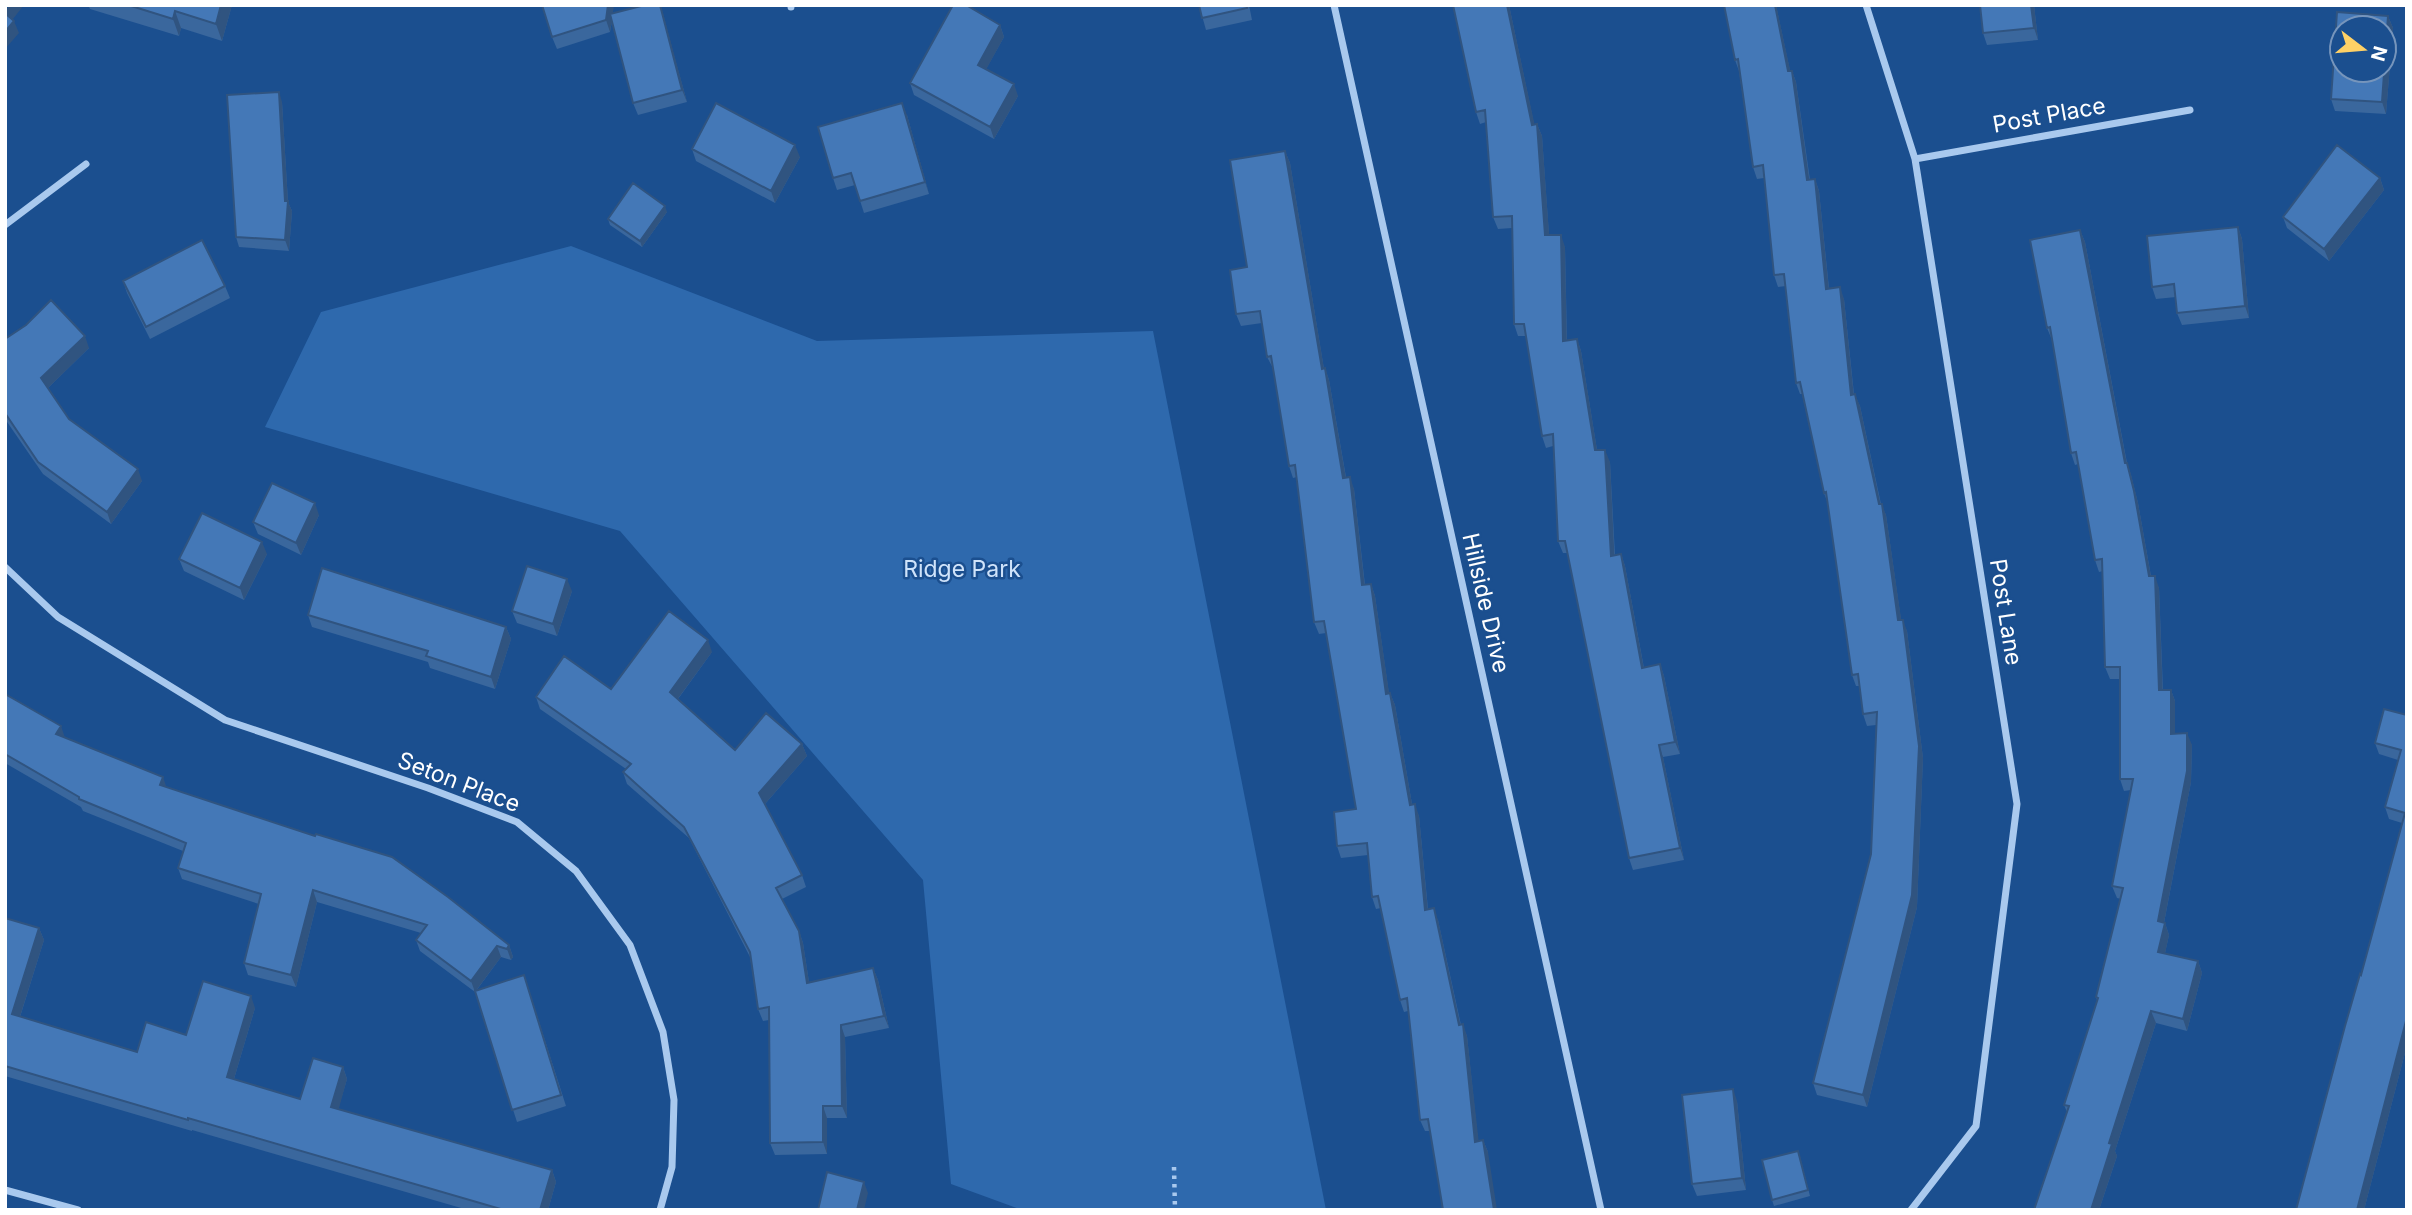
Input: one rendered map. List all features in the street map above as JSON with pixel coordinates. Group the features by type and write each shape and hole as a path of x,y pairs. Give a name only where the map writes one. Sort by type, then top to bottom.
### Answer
{"street":[{"name":"Hillside Drive","path":"1334,5 1601,1210"},
{"name":"Post Lane","path":"1866,5 1915,159 2017,804 1976,1126 1910,1210"},
{"name":"Post Place","path":"1915,159 2190,110"},
{"path":"5,225 86,164"},
{"name":"Seton Place","path":"5,567 58,617 225,720 428,788 517,822 576,871 630,945 663,1032 674,1100 672,1167 660,1210"},
{"path":"5,1190 78,1210"}],"path":[{"path":"1174,1167 1175,1210"}],"green space":[{"name":"Ridge Park","path":"571,246 817,341 1153,331 1326,1210 1022,1210 951,1184 923,880 620,531 265,427 321,312"}],"building":[{"path":"128,5 221,5 216,24 175,11 173,19"},
{"path":"542,5 608,5 606,20 552,37"},
{"path":"645,5 660,5 682,90 633,103 610,14"},
{"path":"953,5 966,5 1000,25 978,65 1014,84 990,127 910,83"},
{"path":"1199,5 1247,5 1247,8 1202,18"},
{"path":"1453,5 1507,5 1532,125 1537,124 1545,235 1561,235 1563,341 1577,339 1595,450 1605,450 1611,556 1621,554 1642,668 1660,664 1675,742 1659,745 1680,848 1629,858 1565,541 1558,541 1553,434 1542,436 1524,324 1514,324 1512,216 1493,217 1485,110 1476,112"},
{"path":"1724,5 1775,5 1788,71 1792,71 1807,180 1815,179 1826,289 1840,287 1851,395 1855,394 1879,504 1882,504 1898,620 1903,620 1919,746 1912,895 1863,1095 1813,1083 1871,854 1877,712 1863,714 1858,674 1852,675 1826,492 1824,493 1800,382 1796,383 1784,274 1774,275 1763,165 1753,167 1738,59 1735,60"},
{"path":"1980,5 2031,5 2034,28 1983,33"},
{"path":"5,13 14,21 5,32"},
{"path":"2332,84 2383,84 2382,102 2331,99"},
{"path":"279,92 285,201 288,201 285,240 236,237 227,95"},
{"path":"716,103 795,145 771,191 692,149"},
{"path":"902,103 925,182 860,201 851,173 833,178 818,127"},
{"path":"2337,145 2380,178 2324,249 2283,217"},
{"path":"1285,151 1343,478 1350,477 1362,585 1371,584 1386,694 1390,693 1410,805 1415,804 1425,910 1434,908 1459,1025 1463,1024 1475,1142 1483,1140 1494,1210 1443,1210 1428,1119 1420,1120 1407,998 1400,1000 1378,896 1372,897 1367,843 1337,846 1334,812 1356,809 1324,621 1314,622 1295,465 1289,466 1271,356 1267,357 1260,311 1236,314 1230,270 1247,267 1230,160"},
{"path":"633,183 665,206 640,241 608,219"},
{"path":"2238,227 2245,306 2177,313 2174,284 2152,287 2147,236"},
{"path":"2080,230 2149,576 2155,576 2159,690 2171,690 2171,734 2187,733 2187,771 2158,921 2165,923 2158,952 2198,961 2183,1019 2151,1011 2109,1143 2112,1144 2091,1210 2034,1210 2069,1106 2064,1105 2098,998 2096,997 2123,888 2112,886 2133,779 2120,779 2120,667 2105,667 2102,559 2095,560 2076,452 2071,453 2050,327 2047,328 2030,240"},
{"path":"202,240 225,286 146,327 123,281"},
{"path":"51,300 85,336 41,378 69,419 138,469 107,512 38,462 5,413 5,339 26,325"},
{"path":"272,483 315,503 296,543 253,522"},
{"path":"202,513 262,542 240,588 179,559"},
{"path":"527,566 567,579 553,624 512,611"},
{"path":"322,568 506,627 491,677 426,656 428,651 308,615"},
{"path":"669,611 708,640 670,692 735,750 766,713 802,744 759,793 802,875 776,888 799,931 807,983 873,968 884,1016 841,1025 842,1106 823,1106 823,1142 770,1143 769,1007 758,1009 750,952 684,827 623,772 631,764 536,697 564,656 611,689"},
{"path":"5,694 61,726 56,734 163,777 160,785 315,836 316,834 392,857 509,945 507,949 497,946 471,981 416,940 427,925 313,890 291,975 244,963 261,894 178,868 186,843 79,799 5,754"},
{"path":"2384,709 2407,715 2407,1017 2357,1210 2296,1210 2405,813 2385,807 2401,750 2375,743"},
{"path":"5,918 39,928 12,1014 137,1052 146,1022 186,1035 203,981 251,996 227,1077 300,1099 313,1058 343,1067 331,1107 552,1170 540,1210 504,1210 5,1066"},
{"path":"524,975 561,1095 512,1110 475,991"},
{"path":"1733,1089 1742,1178 1692,1184 1682,1095"},
{"path":"1798,1151 1808,1190 1772,1200 1762,1160"},
{"path":"827,1172 864,1182 857,1210 818,1210"}]}
